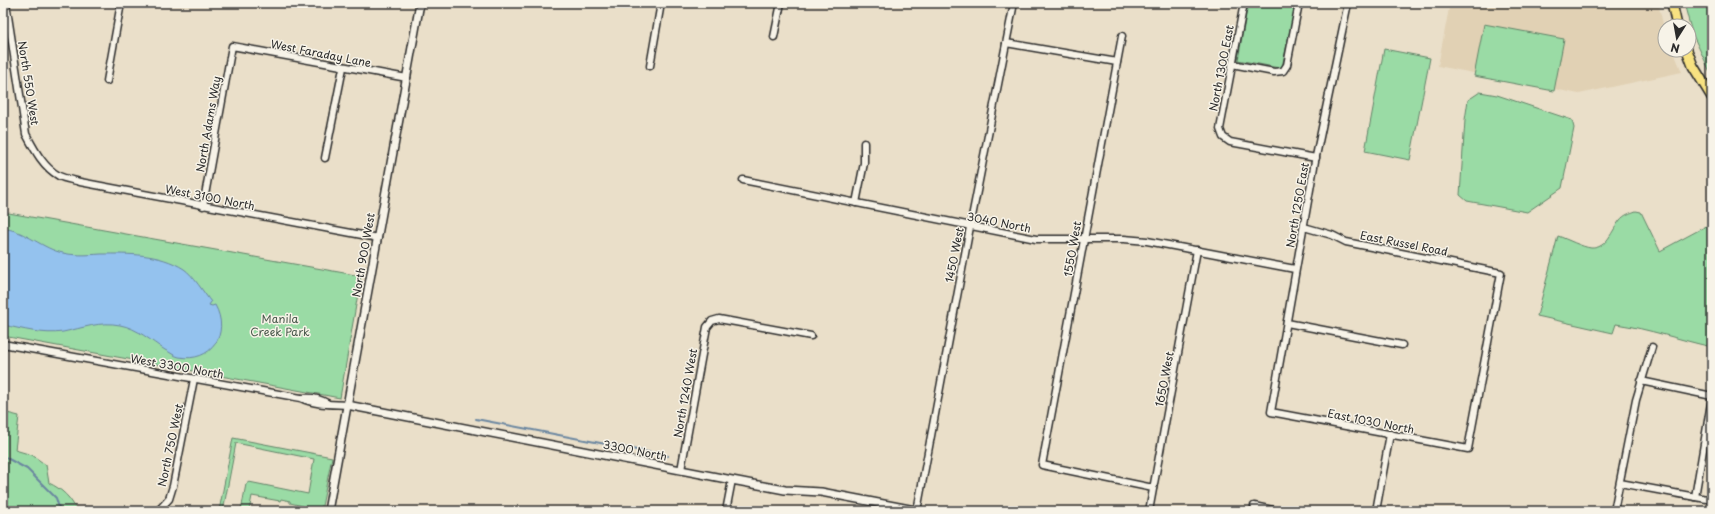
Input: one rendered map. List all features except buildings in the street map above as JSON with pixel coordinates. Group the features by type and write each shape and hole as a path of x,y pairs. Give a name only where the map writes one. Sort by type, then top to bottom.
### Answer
{"main road":[{"path":"1672,3 1675,18"},
{"path":"1690,58 1712,97"}],"street":[{"name":"North 550 West","path":"6,3 26,134 43,163"},
{"path":"107,81 121,3"},
{"name":"North 900 West","path":"328,511 420,3"},
{"path":"650,66 661,3"},
{"path":"774,37 781,3"},
{"name":"1450 West","path":"918,511 970,226 1014,3"},
{"name":"North 1300 East","path":"1244,3 1220,128 1223,137 1230,142 1316,158"},
{"path":"1232,64 1274,72 1283,71 1287,65 1299,3"},
{"name":"North 1250 East","path":"1271,412 1295,268 1348,3"},
{"name":"1550 West","path":"1122,36 1042,465 1153,488"},
{"path":"1006,43 1117,62"},
{"name":"West Faraday Lane","path":"232,46 343,68 407,78"},
{"name":"North Adams Way","path":"203,206 232,46"},
{"path":"325,158 343,68"},
{"path":"856,203 864,163 864,143"},
{"name":"West 3100 North","path":"43,163 59,176 80,182 378,238"},
{"name":"3040 North","path":"743,180 1036,239 1147,241 1295,268"},
{"name":"East Russel Road","path":"1304,226 1332,235 1346,242 1501,273 1468,449"},
{"name":"1650 West","path":"1149,511 1197,250"},
{"name":"North 1240 West","path":"681,470 708,327 712,321 719,319 812,336"},
{"path":"1287,323 1402,345"},
{"name":"West 3300 North","path":"3,344 301,398 319,404 327,403 347,406"},
{"path":"1614,511 1632,414 1652,347"},
{"name":"North 750 West","path":"158,511 168,499 173,486 194,378"},
{"path":"1641,382 1712,397 1695,497"},
{"name":"3300 North","path":"347,406 785,490 821,492 918,511"},
{"name":"East 1030 North","path":"1271,412 1468,449"},
{"path":"1376,511 1390,434"},
{"path":"726,511 732,480"},
{"path":"1620,483 1712,500"},
{"path":"1254,506 1278,511"}],"shaded area":[{"path":"1450,3 1658,3 1662,18 1657,18 1657,58 1676,58 1682,72 1579,94 1438,66"}],"green space":[{"path":"1248,3 1296,3 1282,67 1279,68 1238,60"},
{"path":"1684,3 1712,3 1712,76 1697,44 1697,18 1688,18"},
{"path":"1484,24 1564,39 1554,91 1474,76"},
{"path":"1384,49 1430,58 1410,160 1365,151"},
{"path":"1480,92 1497,95 1572,120 1574,128 1562,188 1527,212 1467,201 1460,195 1465,120 1468,100"},
{"path":"1636,211 1641,212 1660,251 1712,223 1712,347 1628,326 1616,324 1613,333 1537,316 1558,236 1583,246 1591,248 1597,247 1605,242 1622,218 1627,214"},
{"name":"Manila Creek Park","path":"3,212 361,276 340,398 3,336"},
{"path":"3,412 19,416 15,450 32,455 46,465 49,483 66,494 77,511 3,511"},
{"path":"233,438 332,457 321,511 302,511 303,506 290,503 290,501 281,499 280,501 252,496 249,511 241,511 246,484 249,482 308,494 314,459 236,443 223,511 219,511"}],"water":[{"path":"3,229 16,231 52,250 64,253 80,255 112,254 154,257 184,269 195,280 211,302 209,305 215,305 221,326 219,336 215,344 209,351 190,358 175,356 138,332 120,325 98,324 63,332 48,333 3,325"}],"waterway":[{"path":"476,419 668,456"},
{"path":"3,456 27,469 56,498 60,511"}]}
